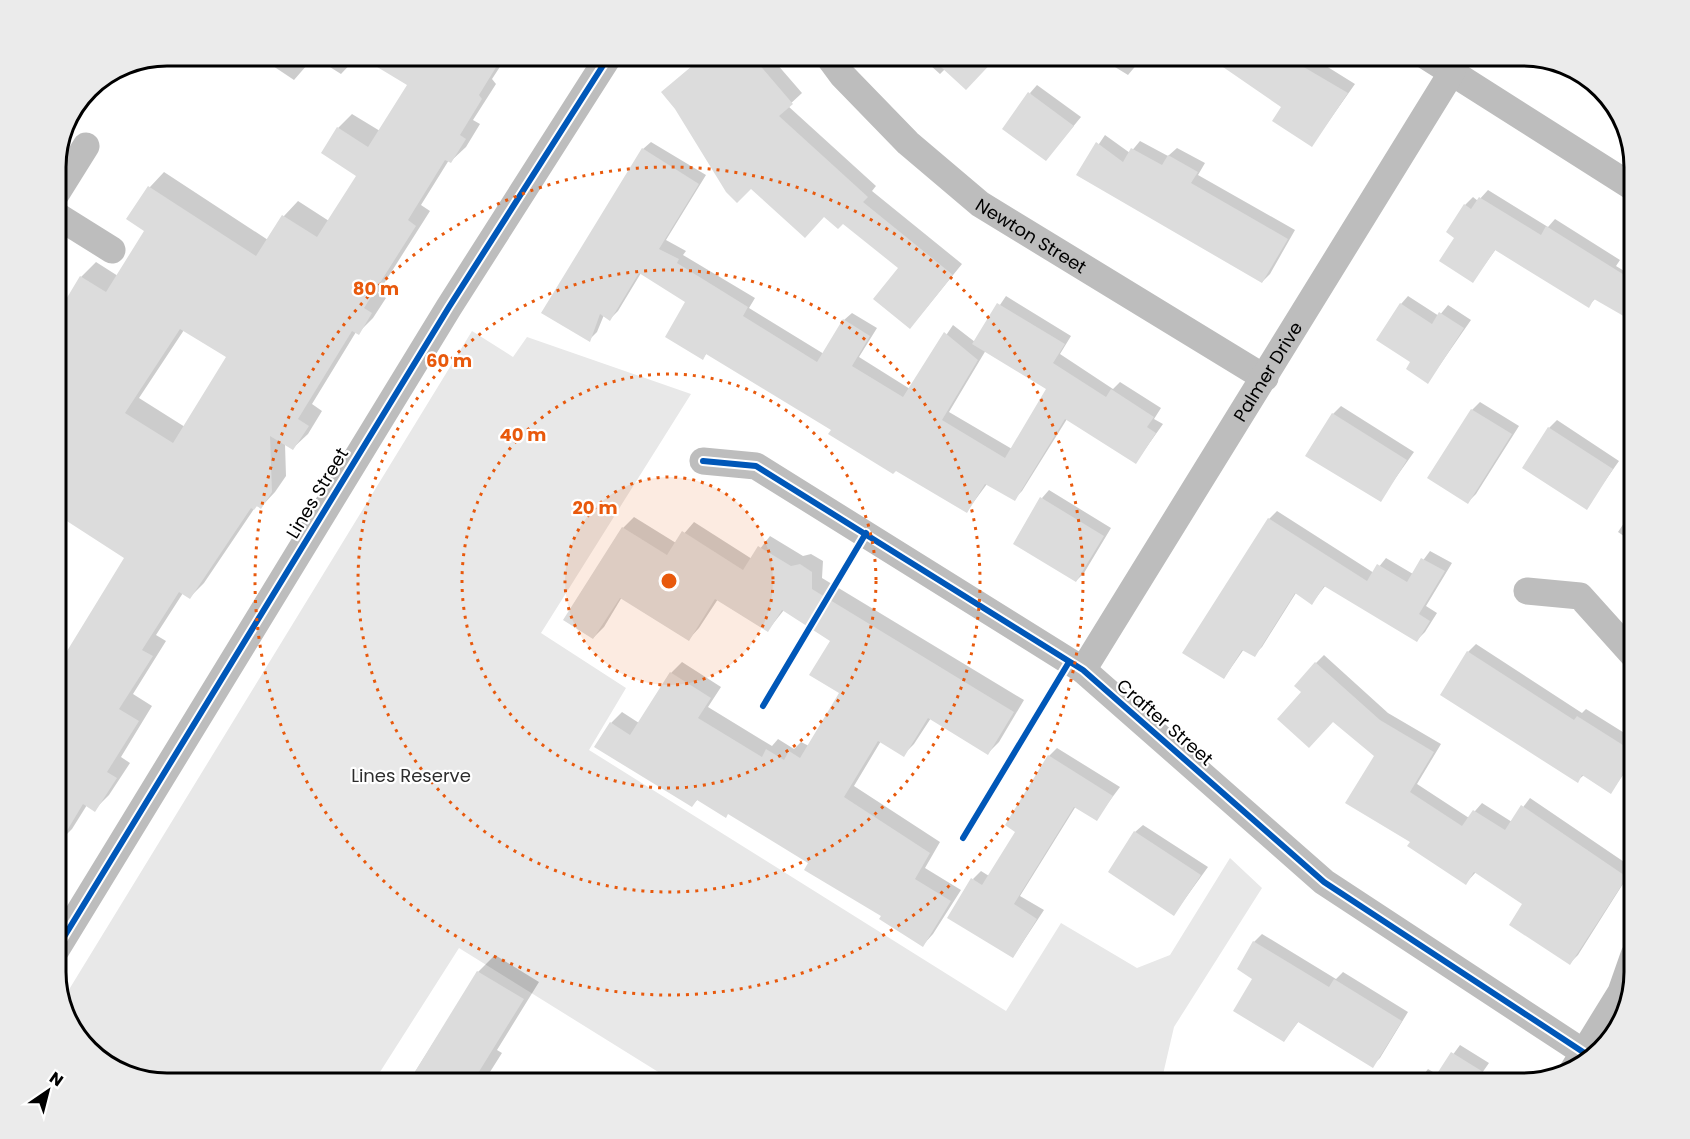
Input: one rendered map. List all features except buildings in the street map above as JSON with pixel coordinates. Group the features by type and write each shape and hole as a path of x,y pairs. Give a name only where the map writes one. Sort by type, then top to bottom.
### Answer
{"street":[{"name":"Lines Street","path":"66,934 449,307 603,66"},
{"name":"Newton Street","path":"835,66 908,144 980,204 1265,378"},
{"path":"1442,66 1624,181"},
{"name":"Palmer Drive","path":"1083,670 1452,72"},
{"path":"66,178 86,146"},
{"path":"66,221 112,250"},
{"name":"Crafter Street","path":"702,461 756,466 1083,670 1324,882 1575,1059"},
{"path":"1527,591 1580,596 1624,644"},
{"path":"1583,1054 1622,992"}],"green space":[{"name":"Lines Reserve","path":"472,331 513,357 527,337 691,394 541,633 626,688 589,750 1006,1011 1061,923 1137,968 1170,955 1230,858 1262,888 1174,1027 1163,1073 660,1073 459,948 379,1073 167,1073 141,1070 111,1056 100,1048 79,1023 68,991"}],"cycle path":[{"path":"66,934 449,307 603,66"},
{"path":"703,461 756,466 1083,670 1324,882 1583,1052"},
{"path":"763,706 866,533"},
{"path":"963,838 1069,662"}]}
